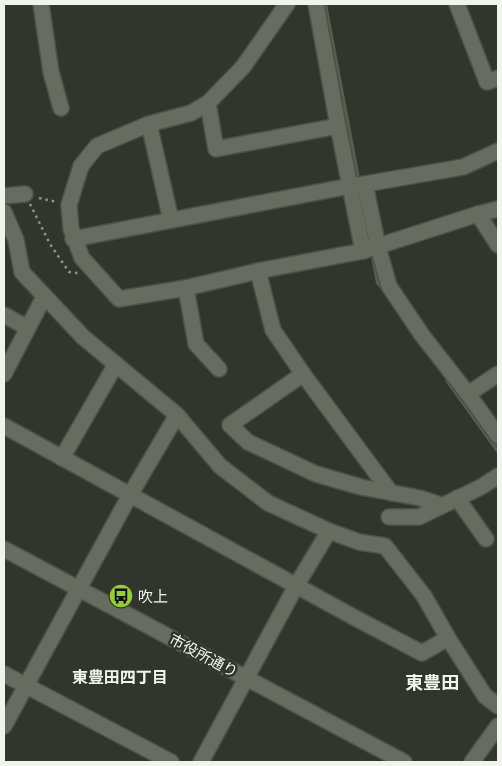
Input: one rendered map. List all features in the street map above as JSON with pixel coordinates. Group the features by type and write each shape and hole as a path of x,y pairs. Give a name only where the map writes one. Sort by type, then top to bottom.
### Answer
{"street":[{"path":"41,4 51,72 61,108"},
{"path":"287,4 243,67 208,103 191,113 149,124 96,146 81,166 69,205 70,229 82,258 119,298 186,288 258,271 363,251 478,214 498,210"},
{"path":"316,4 338,126 389,286 422,335 498,436"},
{"path":"457,4 487,82 498,78"},
{"path":"208,103 216,149 338,126"},
{"path":"149,124 171,220"},
{"path":"73,239 463,167 498,151"},
{"path":"358,185 363,251"},
{"path":"4,196 25,194"},
{"path":"4,212 16,240 22,272 83,337 177,415 220,466 268,503 329,531 359,542 385,546 424,596 485,696 498,706"},
{"path":"478,214 498,245"},
{"path":"258,271 273,330 303,374 391,493"},
{"path":"186,288 196,344 219,369"},
{"path":"4,374 44,297"},
{"path":"4,314 28,328"},
{"path":"62,458 116,364"},
{"path":"303,374 230,425 248,442 316,474 361,487 420,498 442,505"},
{"path":"468,394 498,374"},
{"path":"4,726 130,495 177,415"},
{"path":"4,426 422,653 448,638"},
{"path":"389,517 419,517 481,487 498,476"},
{"path":"458,498 486,539"},
{"path":"201,762 296,586 329,531"},
{"name":"市役所通り","path":"4,549 404,762"},
{"path":"4,674 170,762"},
{"path":"472,762 498,726"}],"path":[{"path":"25,194 69,205"},
{"path":"25,194 50,244 69,272 96,275"}],"waterway":[{"path":"325,4 358,178"},
{"path":"373,257 378,283 384,290"},
{"path":"447,380 498,451"}],"place":[{"name":"吹上","path":"121,596"}],"district":[{"name":"東豊田四丁目","path":"120,676"},
{"name":"東豊田","path":"432,682"}]}
